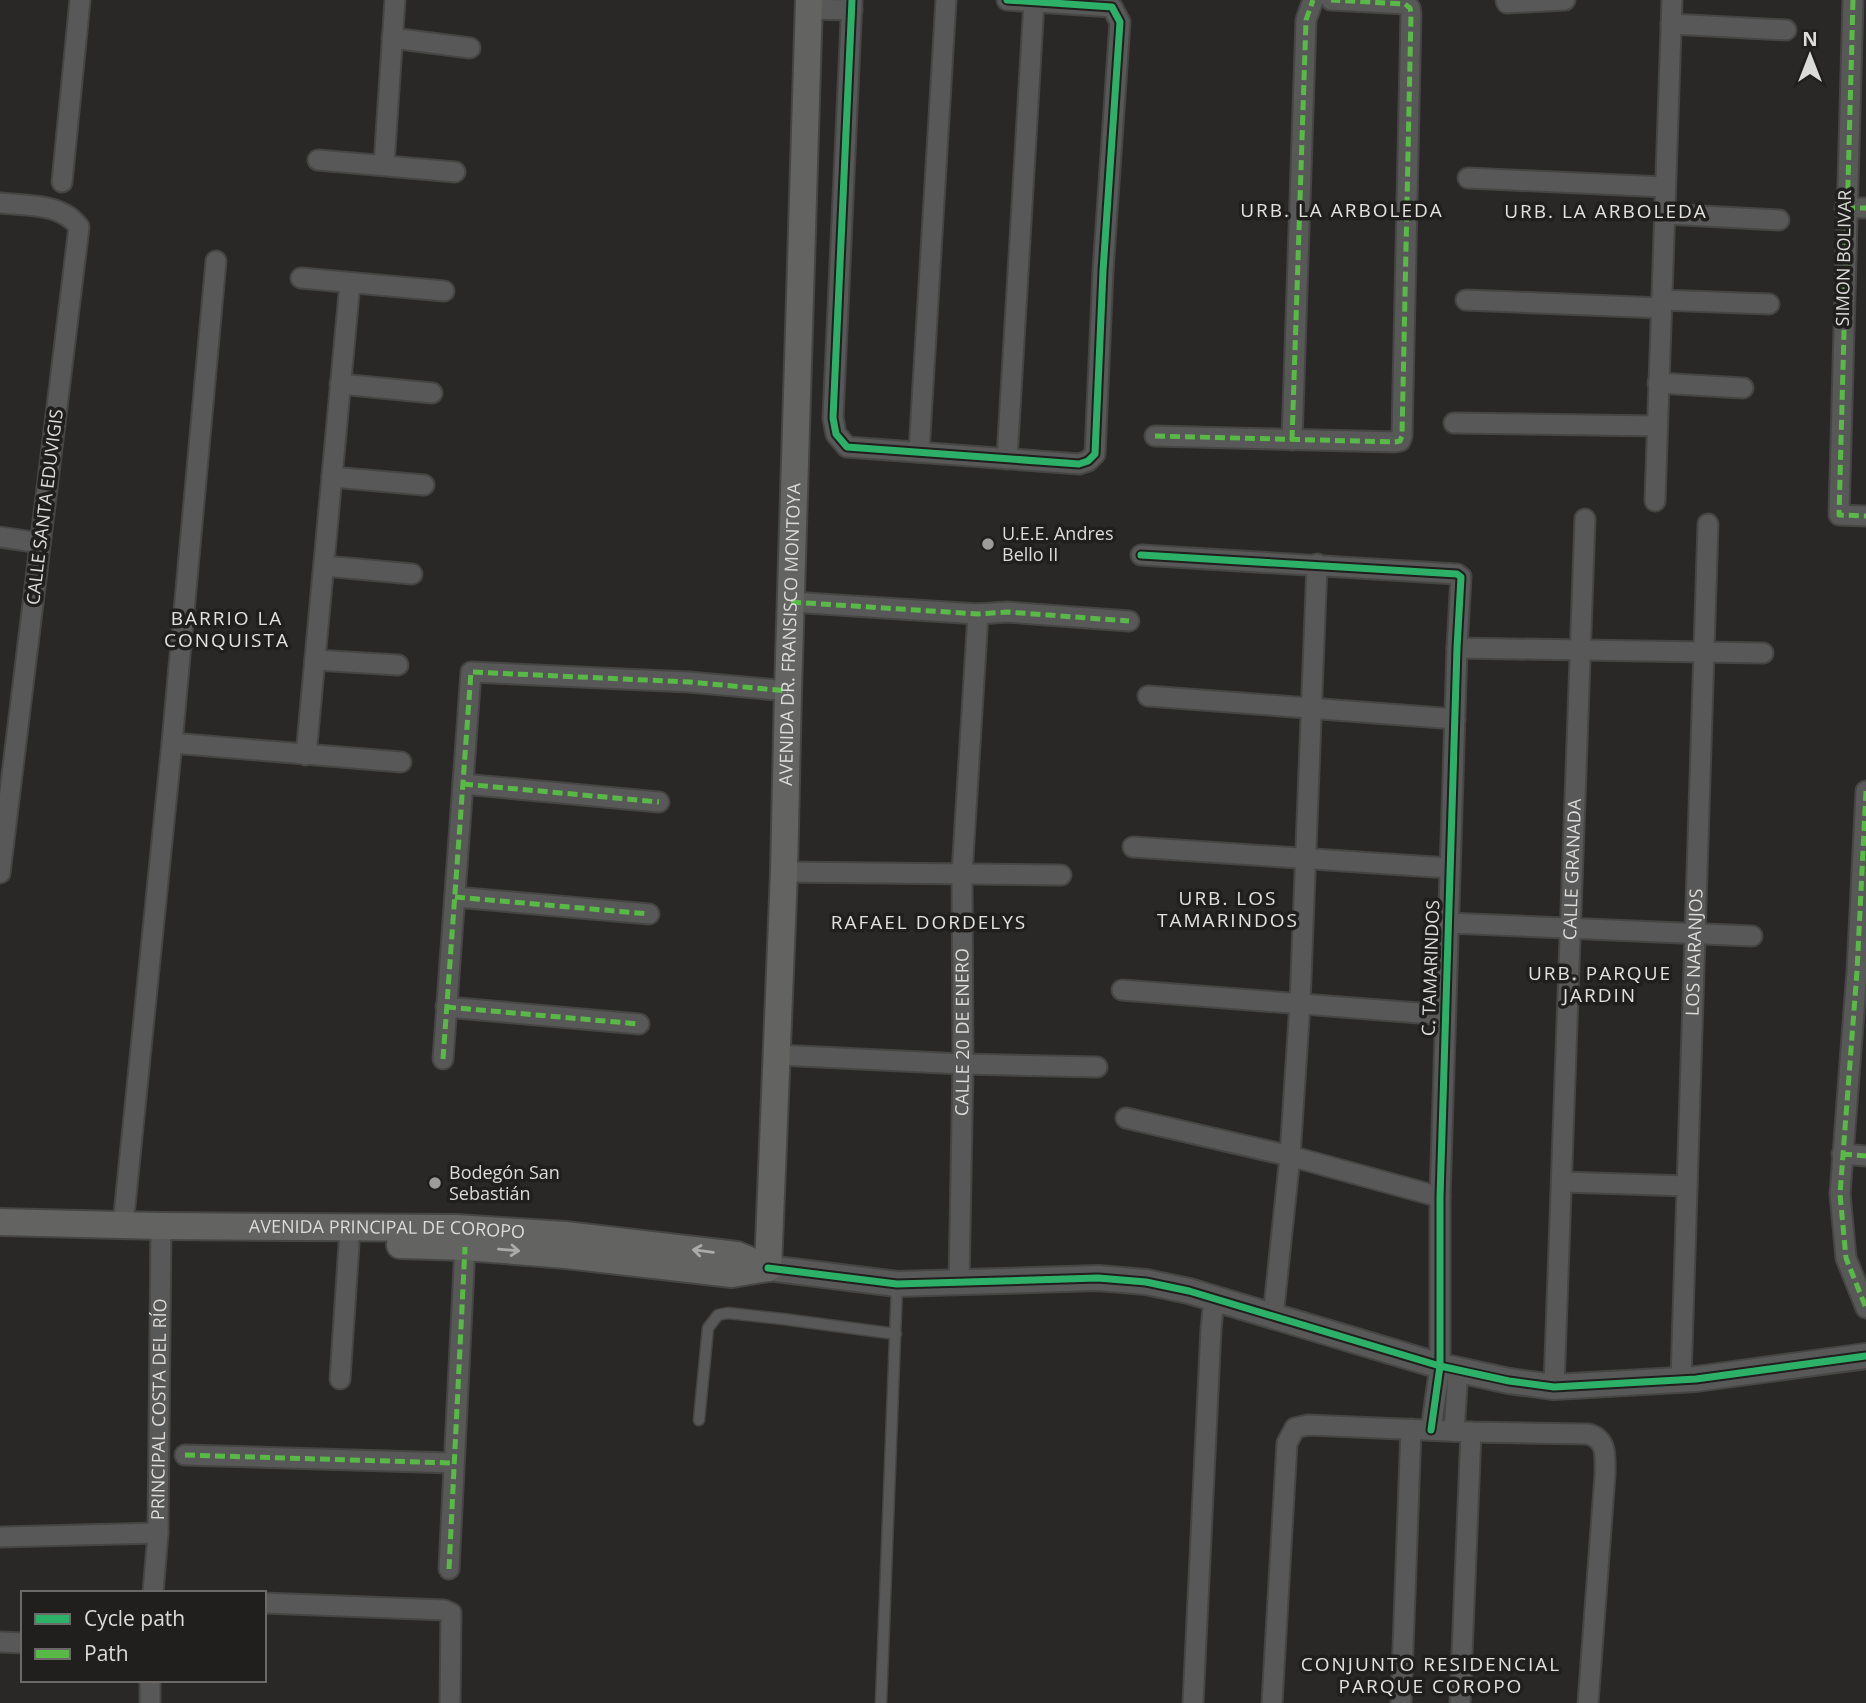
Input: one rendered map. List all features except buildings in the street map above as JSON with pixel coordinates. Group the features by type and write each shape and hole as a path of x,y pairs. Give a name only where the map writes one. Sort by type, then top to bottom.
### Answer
{"main road":[{"name":"AVENIDA DR. FRANSISCO MONTOYA","path":"768,1268 784,872 809,4"},
{"name":"AVENIDA PRINCIPAL DE COROPO","path":"0,1222 123,1225 161,1233 349,1244 465,1247 732,1274 768,1268"},
{"name":"AVENIDA PRINCIPAL DE COROPO","path":"0,1239 161,1233 456,1228 565,1235 737,1255 768,1268"}],"street":[{"path":"62,182 80,0"},
{"path":"384,165 395,0"},
{"path":"919,452 946,0"},
{"path":"809,4 852,5 834,428 839,439 847,447 1079,464 1092,458 1096,446 1103,271 1120,22 1112,7 1007,0"},
{"path":"1292,440 1306,20 1313,0"},
{"path":"1155,436 1400,441 1411,14 1410,8 1405,4 1331,0"},
{"path":"1506,0 1507,3 1565,0"},
{"path":"1655,500 1672,0"},
{"name":"SIMON BOLIVAR","path":"1853,0 1845,208 1839,515 1866,516"},
{"path":"1007,459 1034,2"},
{"path":"1671,24 1786,30"},
{"path":"392,38 470,48"},
{"path":"318,160 455,172"},
{"path":"1468,177 1665,187"},
{"name":"CALLE SANTA EDUVIGIS","path":"0,202 60,210 72,217 79,227 0,873"},
{"path":"1845,208 1866,208"},
{"path":"1664,214 1779,220"},
{"path":"123,1225 172,743 216,261"},
{"path":"301,278 444,291"},
{"path":"306,755 350,283"},
{"path":"1466,300 1769,304"},
{"path":"1658,383 1743,388"},
{"path":"340,384 432,393"},
{"path":"1454,423 1657,426"},
{"path":"332,477 424,485"},
{"name":"CALLE GRANADA","path":"1554,1387 1585,519"},
{"name":"LOS NARANJOS","path":"1681,1379 1708,524"},
{"path":"0,537 40,543"},
{"path":"1141,555 1317,564 1300,1003 1290,1156 1273,1318"},
{"name":"C. TAMARINDOS","path":"1317,564 1457,574 1461,577 1440,1197 1449,1368"},
{"path":"325,566 412,574"},
{"path":"791,602 978,614 1007,612 1129,621"},
{"name":"CALLE 20 DE ENERO","path":"958,1283 963,1064 962,874 978,614"},
{"path":"1457,648 1763,653"},
{"path":"315,660 398,665"},
{"path":"443,1059 471,672 690,682 788,691"},
{"path":"1147,696 1455,719"},
{"path":"172,743 401,762"},
{"path":"463,785 659,802"},
{"path":"1866,791 1861,971 1840,1194 1846,1258 1866,1308"},
{"path":"1133,847 1450,868"},
{"path":"784,872 1061,875"},
{"path":"455,897 649,914"},
{"path":"1448,923 1752,936"},
{"path":"1122,990 1445,1015"},
{"path":"446,1007 639,1024"},
{"path":"778,1055 1097,1067"},
{"path":"1126,1118 1290,1156 1440,1197"},
{"path":"1842,1154 1866,1156"},
{"path":"1563,1182 1687,1186"},
{"name":"PRINCIPAL COSTA DEL RÍO","path":"153,1591 158,1533 161,1233"},
{"path":"340,1380 349,1244"},
{"path":"449,1569 465,1247"},
{"name":"AVENIDA PRINCIPAL DE COROPO","path":"768,1268 897,1284 1098,1278 1146,1282 1214,1299 1449,1368 1509,1381 1554,1387 1681,1379 1866,1356"},
{"path":"1193,1703 1214,1299"},
{"path":"1401,1703 1421,1430 1449,1368"},
{"path":"1449,1368 1462,1432 1460,1703"},
{"path":"1272,1703 1287,1443 1295,1428 1308,1425 1596,1436 1606,1455 1588,1703"},
{"path":"185,1455 453,1463"},
{"path":"0,1537 158,1533"},
{"path":"266,1603 444,1610 451,1613 450,1703"},
{"path":"0,1642 21,1643"},
{"path":"150,1682 150,1703"}],"lane":[{"path":"881,1703 897,1284"},
{"path":"699,1420 708,1328 718,1315 728,1313 896,1334"}],"marked path":[{"path":"1292,440 1306,20 1313,0"},
{"path":"1155,436 1400,441 1411,14 1410,8 1405,4 1331,0"},
{"path":"1853,0 1839,515 1866,516"},
{"path":"1845,208 1866,208"},
{"path":"791,602 978,614 1007,612 1129,621"},
{"path":"443,1059 471,672 689,682 788,691"},
{"path":"463,784 659,802"},
{"path":"1866,791 1857,971 1840,1194 1846,1258 1866,1308"},
{"path":"455,897 649,914"},
{"path":"446,1007 639,1024"},
{"path":"1842,1154 1866,1156"},
{"path":"449,1569 465,1247"},
{"path":"185,1455 453,1463"}],"cycle path":[{"path":"852,0 833,418 836,434 847,447 1079,464 1088,461 1095,454 1103,271 1120,22 1112,7 1007,0"},
{"path":"1141,555 1457,574 1461,577 1440,1197 1440,1366 1431,1430"},
{"path":"768,1268 897,1284 1098,1278 1146,1282 1189,1291 1440,1366 1509,1381 1554,1387 1696,1379 1866,1356"}],"place":[{"name":"U.E.E. Andres Bello II","path":"988,544"},
{"name":"Bodegón San Sebastián","path":"435,1183"}],"district":[{"name":"URB. LA ARBOLEDA","path":"1342,210"},
{"name":"URB. LA ARBOLEDA","path":"1606,211"},
{"name":"BARRIO LA CONQUISTA","path":"227,629"},
{"name":"URB. LOS TAMARINDOS","path":"1228,909"},
{"name":"RAFAEL DORDELYS","path":"929,922"},
{"name":"URB. PARQUE JARDIN","path":"1600,984"},
{"name":"CONJUNTO RESIDENCIAL PARQUE COROPO","path":"1431,1675"}]}
